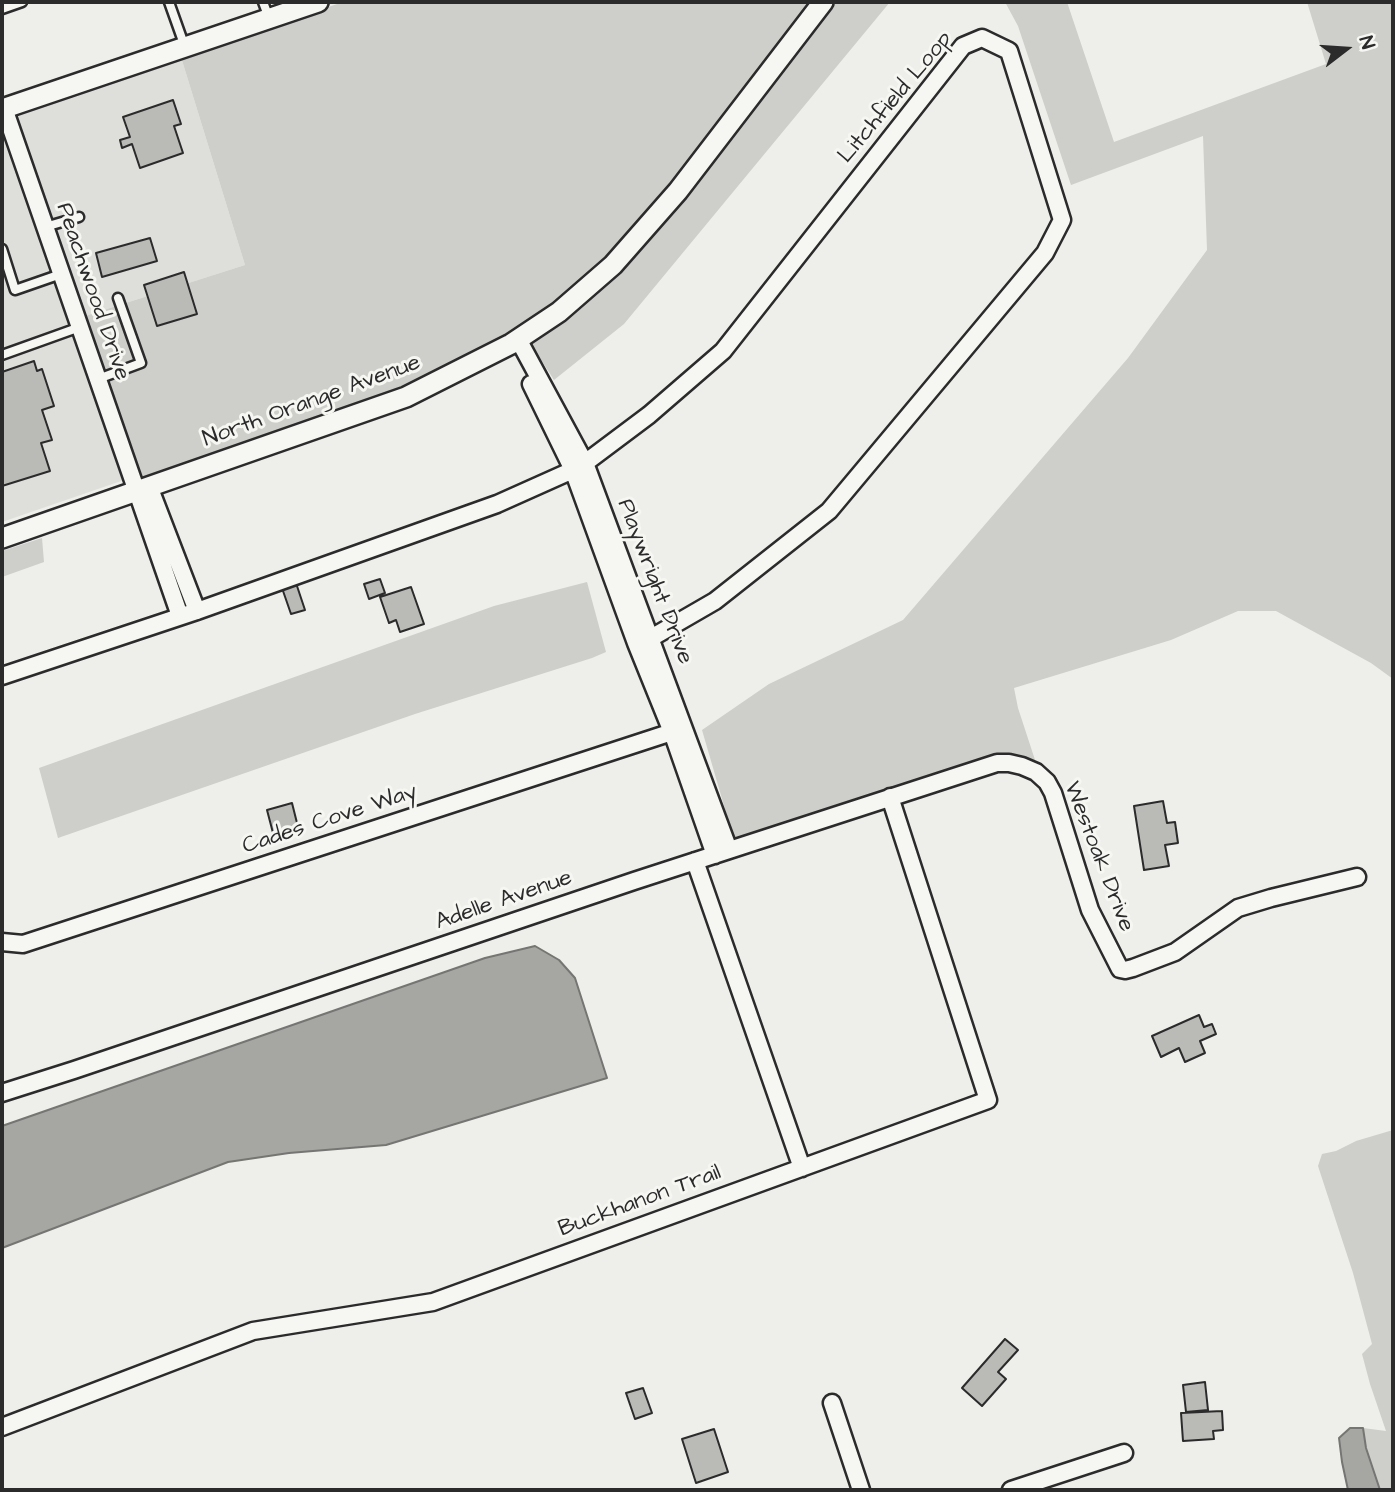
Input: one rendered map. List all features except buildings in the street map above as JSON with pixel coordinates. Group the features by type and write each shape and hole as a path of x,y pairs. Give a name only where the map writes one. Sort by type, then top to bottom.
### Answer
{"street":[{"path":"3,109 185,47 266,10 318,2"},
{"name":"North Orange Avenue","path":"2,538 406,397 515,342 559,312 613,264 678,191 823,2"},
{"name":"Litchfield Loop","path":"579,467 649,415 723,351 963,46 982,38 1009,51 1062,220 1045,253 830,512 715,601 644,641"},
{"name":"Peachwood Drive","path":"3,109 98,379 143,488"},
{"name":"Playwright Drive","path":"515,342 579,467 722,852"},
{"path":"2,676 197,611 497,504 579,467"},
{"path":"143,488 197,611"},
{"path":"143,488 180,616"},
{"name":"Playwright Drive","path":"644,641 672,732 722,852"},
{"name":"Cades Cove Way","path":"2,942 23,944 672,732"},
{"name":"Adelle Avenue","path":"2,1093 890,797 997,763 1022,766"},
{"name":"Westoak Drive","path":"1022,766 1036,772 1047,782 1053,793 1090,910 1120,969 1133,968 1175,952 1238,908 1356,877"},
{"name":"Buckhanon Trail","path":"2,1427 253,1331 433,1302 988,1100 890,797"},
{"path":"695,861 802,1168"},
{"path":"832,1404 861,1490"},
{"path":"1011,1490 1124,1453"}],"lane":[{"path":"2,9 22,2"},
{"path":"169,2 185,47"},
{"path":"45,227 79,217"},
{"path":"2,249 15,290 61,274"},
{"path":"98,379 141,363 118,298"},
{"path":"2,355 80,327"}],"shaded area":[{"path":"343,2 813,2 671,187 607,259 553,306 514,333 403,390 143,480 85,316 245,265 181,57"},
{"path":"834,2 890,2 624,324 554,380 529,341 684,196"},
{"path":"1005,2 1067,2 1114,142 1326,64 1307,2 1393,2 1393,679 1371,663 1276,611 1238,611 1171,640 1014,688 1036,763 1019,755 994,755 734,840 702,730 769,684 903,620 1128,358 1207,250 1203,136 1071,185 1018,26"},
{"path":"181,57 245,265 85,316 15,113"},
{"path":"2,130 124,480 2,522"},
{"path":"42,538 44,562 2,577 2,551"},
{"path":"587,582 606,652 415,714 58,838 39,768 494,606"},
{"path":"535,946 559,960 575,978 607,1078 386,1145 289,1153 228,1162 2,1248 2,1126 485,958"},
{"path":"1393,1130 1393,1490 1380,1490 1366,1448 1363,1428 1386,1431 1362,1354 1372,1344 1353,1273 1318,1166 1322,1154"},
{"path":"1350,1428 1363,1428 1366,1448 1380,1490 1348,1490 1339,1438"}]}
